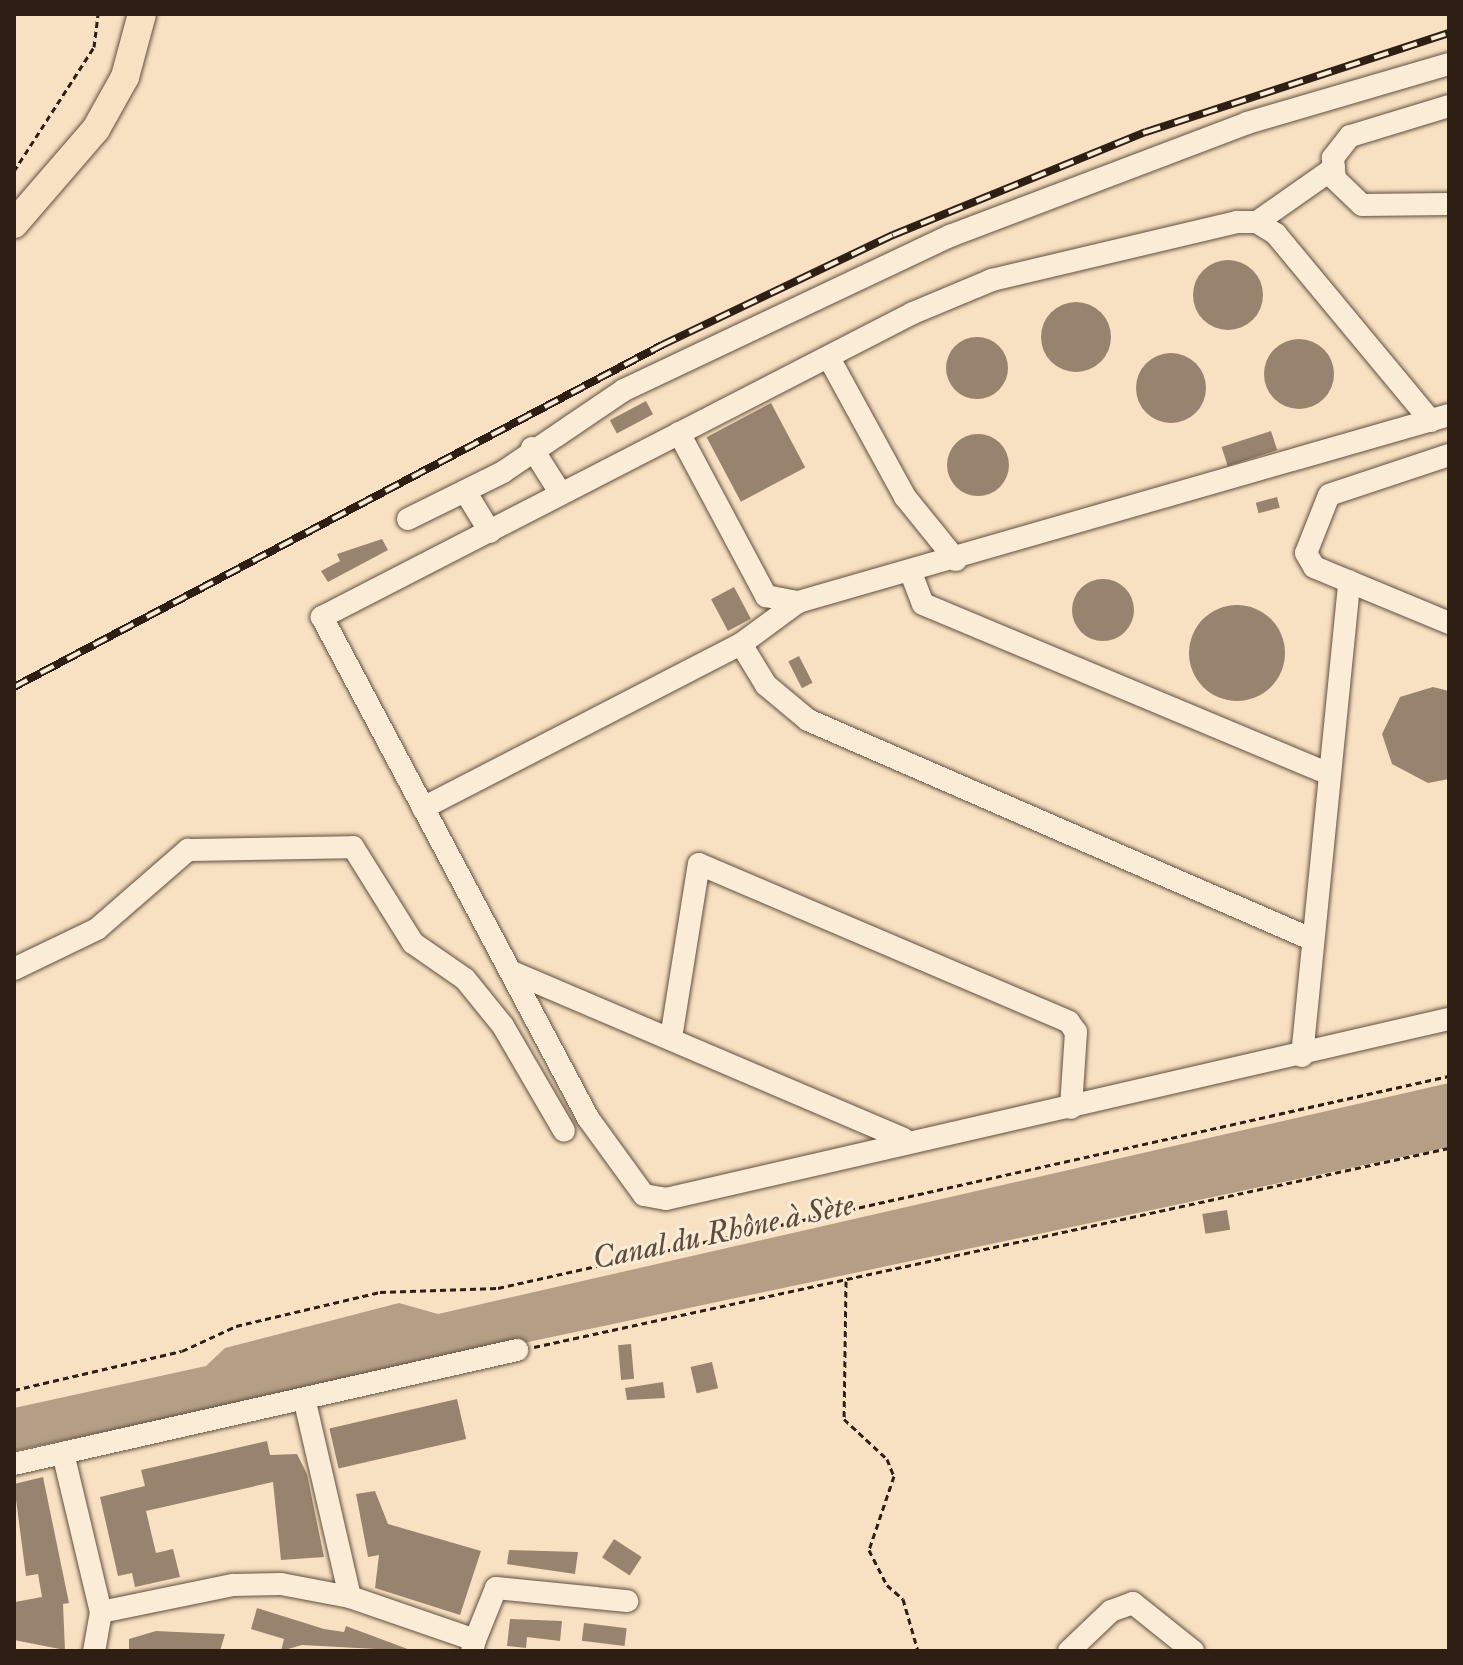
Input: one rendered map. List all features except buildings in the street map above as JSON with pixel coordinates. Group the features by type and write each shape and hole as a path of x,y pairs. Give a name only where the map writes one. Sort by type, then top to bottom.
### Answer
{"main road":[{"path":"14,207 87,116 118,55 120,14"},
{"path":"14,224 96,129 125,77 142,14"}],"street":[{"path":"408,519 465,491 624,390 950,236 1247,123 1449,64"},
{"path":"1449,106 1350,136 1334,168 1257,222 992,280 679,433 322,617 588,1118 644,1195 666,1199 909,1141 1302,1056 1449,1019"},
{"path":"1334,168 1348,199 1362,205 1449,204"},
{"path":"423,808 741,644 798,602 911,573 1440,418 1276,234 1257,222"},
{"path":"829,358 905,497 956,560"},
{"path":"679,433 766,596 798,602"},
{"path":"1347,446 1359,481"},
{"path":"532,448 561,494"},
{"path":"1449,455 1359,481 1329,495 1306,553 1314,567 1449,623"},
{"path":"465,491 490,532"},
{"path":"911,573 923,604 1329,774"},
{"path":"1302,1056 1311,939 1349,581"},
{"path":"741,644 766,685 837,736 1311,939"},
{"path":"14,969 97,929 188,850 353,847 413,943 465,979 503,1026 564,1131"},
{"path":"671,1038 699,864 1061,1017 1076,1032 1071,1108"},
{"path":"510,971 909,1141"},
{"path":"14,1464 64,1458 503,1366 509,1352"},
{"path":"307,1406 350,1597"},
{"path":"64,1458 101,1612 94,1651"},
{"path":"101,1612 233,1585 281,1584 350,1597 474,1646 496,1588 627,1601"},
{"path":"1069,1651 1111,1611 1133,1603 1193,1651"}],"path":[{"path":"14,171 94,47 98,14"},
{"path":"14,1390 182,1351 236,1326 338,1301 420,1286 498,1288 1449,1076"},
{"path":"509,1352 1449,1148"},
{"path":"846,1280 844,1419 887,1459 894,1476 869,1550 887,1585 903,1599 918,1651"},
{"path":"1449,1424 1449,1442"}],"shaded area":[{"path":"1449,1083 1449,1147 14,1451 14,1408 206,1366 225,1348 399,1303 438,1314"}],"railway":[{"path":"14,687 662,345 893,235 1146,132 1449,33"}],"water label":[{"name":"Canal du Rhône à Sète","path":"723,1232"}]}
